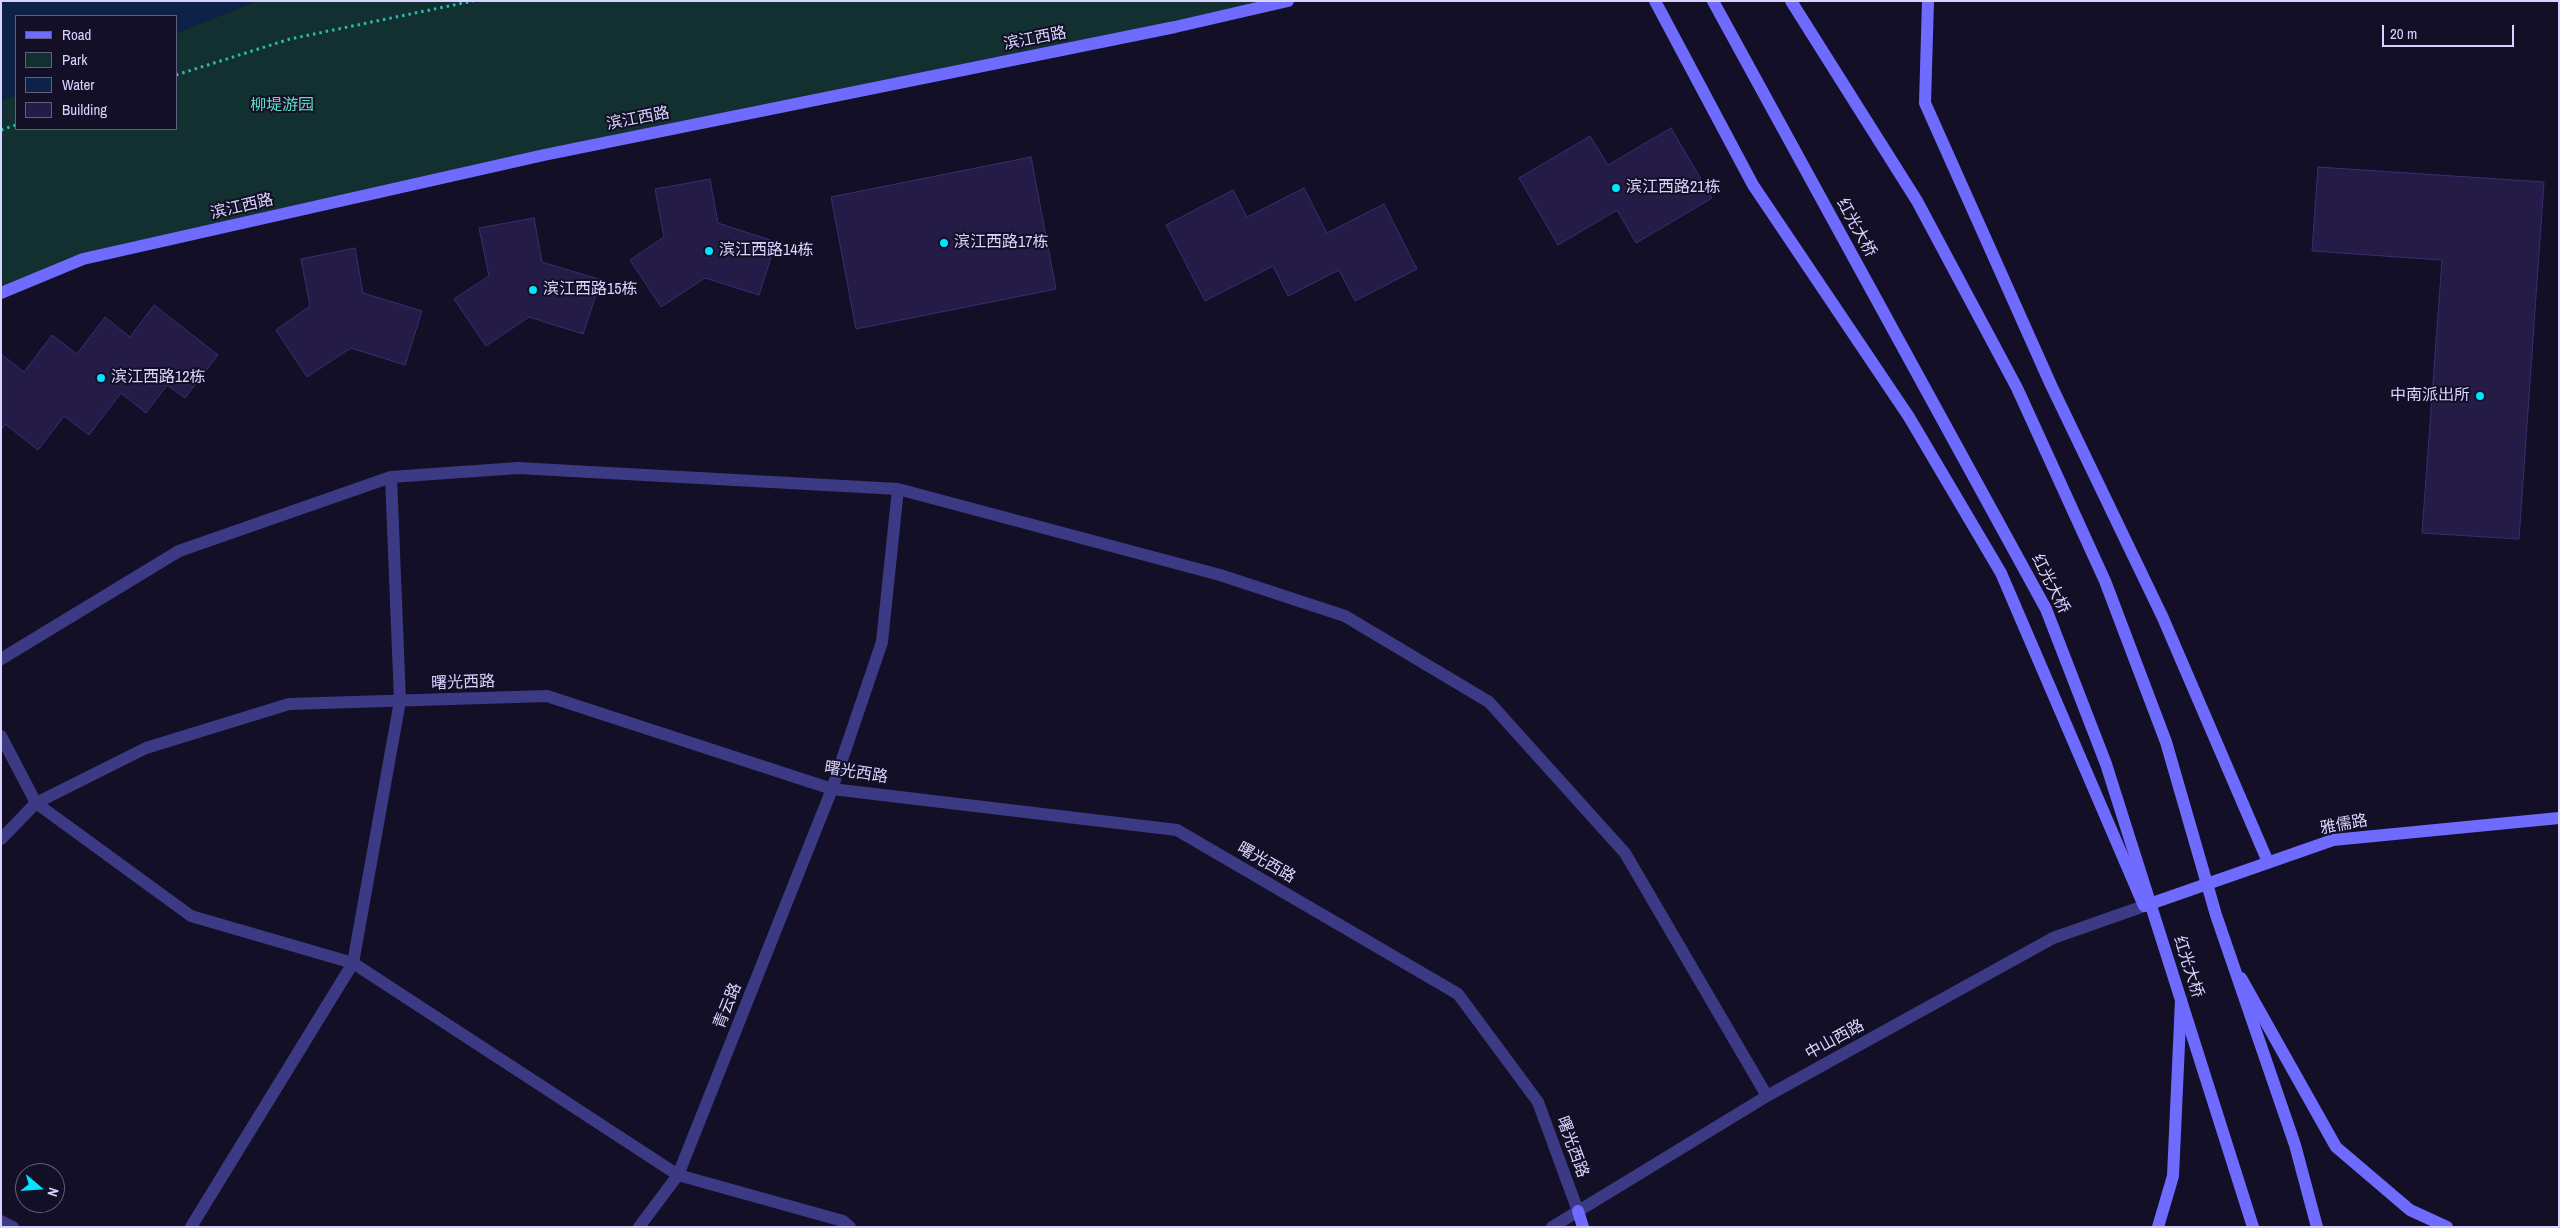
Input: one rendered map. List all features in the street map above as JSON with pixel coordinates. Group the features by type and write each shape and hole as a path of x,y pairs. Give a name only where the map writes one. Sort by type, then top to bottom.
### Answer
{"street":[{"name":"滨江西路","path":"1,293 83,260 525,159 1175,27 1288,1"},
{"path":"1656,1 1754,185 1909,417 2001,573 2144,906"},
{"name":"红光大桥","path":"1713,1 2046,609 2106,764 2253,1227"},
{"path":"1791,1 1916,201 2017,388 2105,581 2166,742 2231,960 2295,1145 2316,1227"},
{"path":"1928,1 1925,103 2050,385 2163,618 2268,862"},
{"path":"1,659 180,551 391,477 518,468 898,489 1220,575 1345,616 1489,702 1625,853 1767,1096"},
{"path":"191,1227 353,963 400,701 391,477"},
{"name":"青云路","path":"639,1227 678,1175 832,789 882,642 898,489"},
{"name":"曙光西路","path":"1,839 36,803 146,748 289,704 547,696 832,789 1177,830 1458,994 1538,1102 1578,1211"},
{"path":"1,736 36,803 192,916 353,963 678,1175 842,1221 850,1227"},
{"name":"雅儒路","path":"2144,906 2333,840 2559,818"},
{"name":"中山西路","path":"1552,1227 1767,1096 2053,938 2144,906"},
{"path":"2231,960 2336,1147 2410,1210 2447,1227"},
{"path":"2158,1227 2173,1176 2181,997"},
{"path":"1578,1211 1583,1227"},
{"path":"1,1221 13,1227"}],"path":[{"path":"178,74 290,39 473,1"},
{"path":"1,130 15,125"}],"green space":[{"name":"柳堤游园","path":"257,1 1288,1 544,155 83,259 1,293 1,100 15,95 15,130 178,130 178,32"}],"water":[{"path":"1,1 257,1 178,32 178,15 15,15 15,95 1,100"}],"building":[{"name":"滨江西路21栋","path":"1671,128 1712,198 1636,243 1617,210 1558,245 1519,178 1590,136 1608,165"},
{"name":"滨江西路17栋","path":"1031,157 1056,289 856,329 831,197"},
{"name":"中南派出所","path":"2318,167 2544,182 2519,539 2422,533 2442,260 2312,251"},
{"name":"滨江西路14栋","path":"710,179 718,223 776,242 759,295 705,278 661,307 630,260 664,237 655,189"},
{"path":"1304,188 1327,233 1384,204 1417,269 1355,301 1339,270 1288,296 1273,266 1205,301 1166,225 1233,190 1247,217"},
{"name":"滨江西路15栋","path":"534,218 542,262 601,280 583,334 529,317 486,346 454,299 489,276 479,228"},
{"path":"355,248 363,293 422,311 405,365 351,348 307,377 276,330 310,306 301,259"},
{"name":"滨江西路12栋","path":"154,305 218,355 185,398 167,385 146,413 121,393 89,435 64,416 38,450 5,424 1,430 1,354 24,372 52,335 77,354 105,317 130,337"}],"place":[{"name":"滨江西路21栋","path":"1616,188"},
{"name":"滨江西路17栋","path":"944,243"},
{"name":"滨江西路14栋","path":"709,251"},
{"name":"滨江西路15栋","path":"533,290"},
{"name":"滨江西路12栋","path":"101,378"},
{"name":"中南派出所","path":"2480,396"}]}
